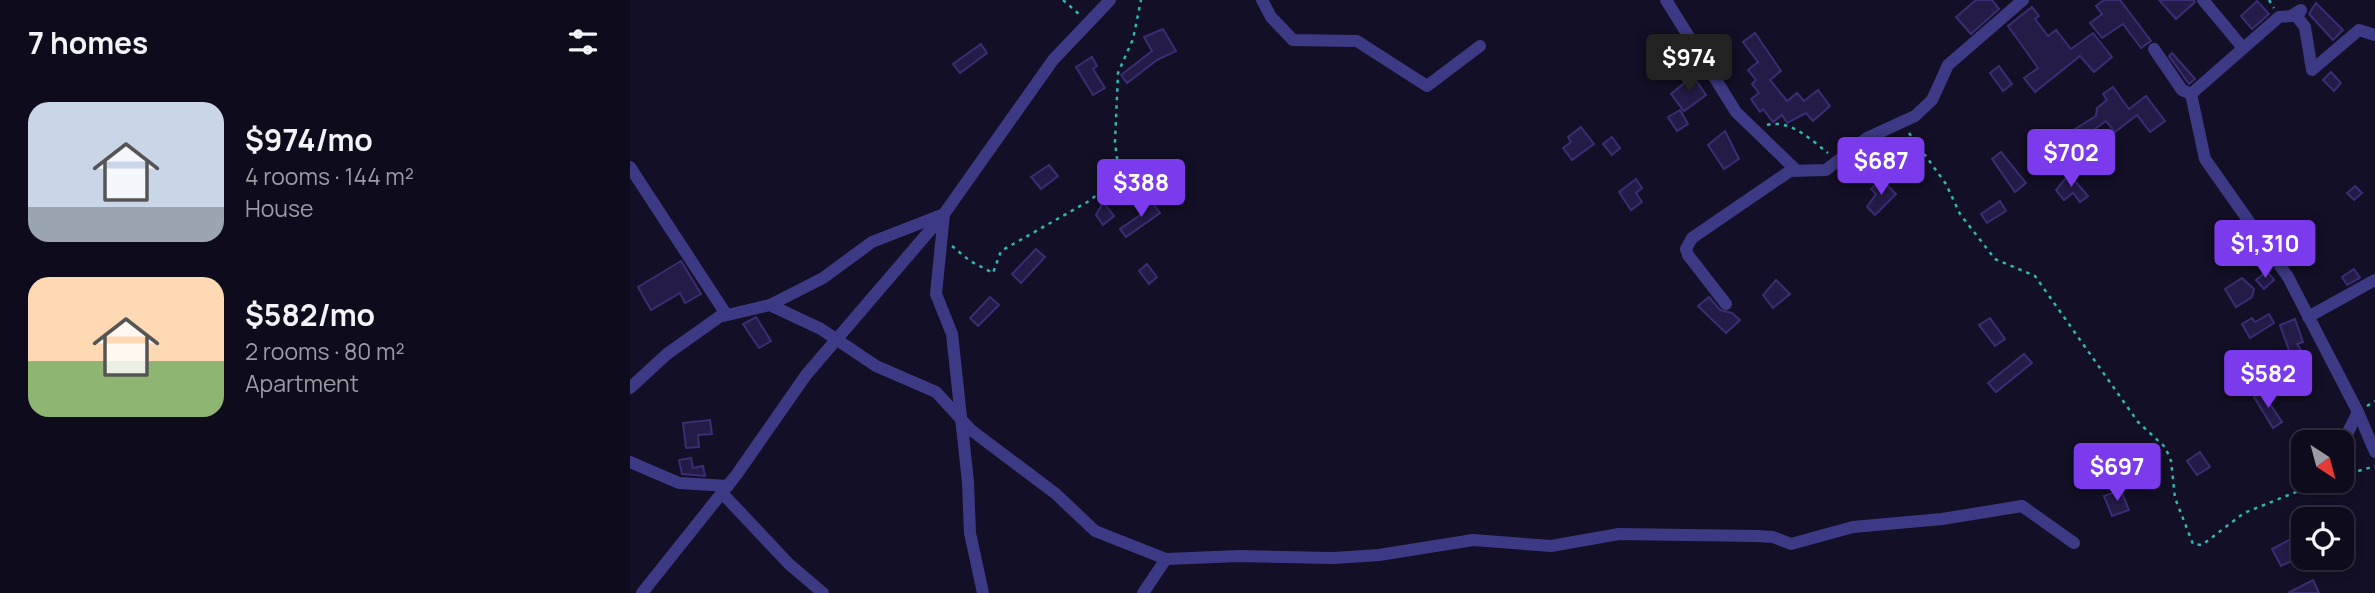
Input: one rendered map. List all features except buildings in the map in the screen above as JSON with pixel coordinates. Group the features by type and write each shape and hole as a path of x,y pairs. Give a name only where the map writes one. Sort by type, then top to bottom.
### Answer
{"street":[{"path":"642,593 725,490 789,397 944,214 1042,75 1086,23 1110,0"},
{"path":"1262,0 1270,17 1293,40 1357,41 1427,86 1480,46"},
{"path":"1667,0 1725,97 1754,131 1795,169 1821,172 1867,138 1901,123 1929,104 1948,65 2023,0"},
{"path":"2203,0 2244,48"},
{"path":"2192,94 2279,17 2291,16 2301,10 2297,17 2305,27 2312,70 2359,30 2375,35"},
{"path":"2154,49 2182,90 2192,94"},
{"path":"2192,94 2205,159 2277,259 2358,412 2375,452"},
{"path":"630,167 726,314"},
{"path":"1726,304 1688,255 1687,244 1715,220 1795,169"},
{"path":"944,214 936,294 952,334 970,533 983,593"},
{"path":"630,388 690,335 726,314 770,305 823,278 872,242 944,214"},
{"path":"2308,317 2375,280"},
{"path":"770,305 836,339 877,366 936,392 984,441 1056,494 1095,531 1166,559 1239,556 1334,558 1379,555 1453,541 1551,546 1619,534 1756,536 1773,537 1791,544 1853,527 1942,519 2022,506 2074,543"},
{"path":"2349,430 2358,412"},
{"path":"630,462 679,483 725,490 789,564 822,593"},
{"path":"1143,593 1166,559"}],"path":[{"path":"1063,0 1086,23"},
{"path":"942,234 954,249 990,274 995,271 1001,251 1089,201 1116,180 1119,174 1115,142 1118,73 1133,40 1140,0"},
{"path":"1901,123 1946,184 1960,214 1994,260 2035,276 2138,422 2165,447 2171,461 2175,498 2193,544 2202,545 2244,513 2291,494"},
{"path":"1754,131 1772,124 1785,125 1811,138 1840,160"},
{"path":"2354,472 2375,466"}]}
